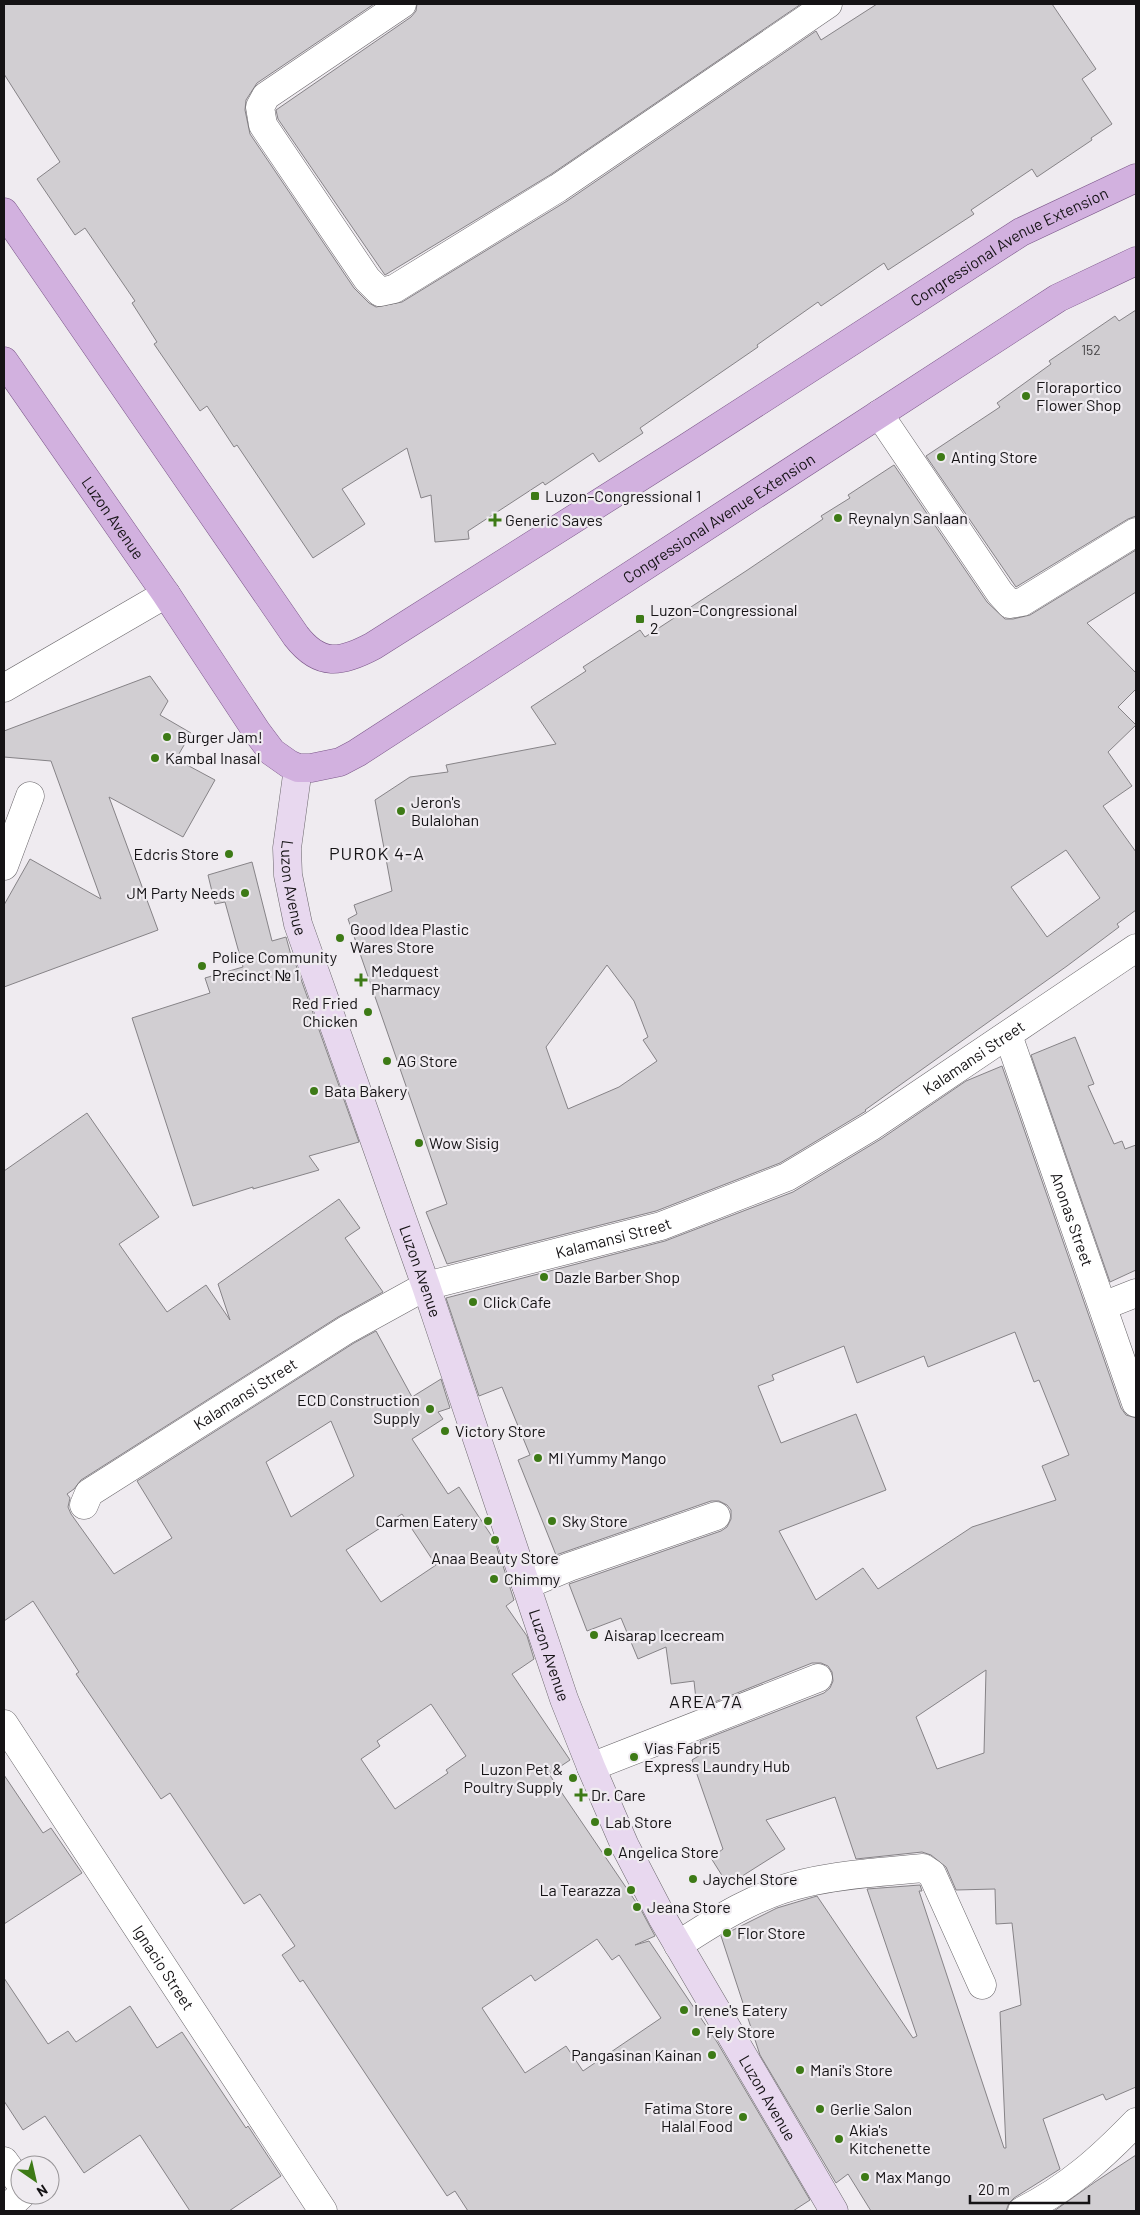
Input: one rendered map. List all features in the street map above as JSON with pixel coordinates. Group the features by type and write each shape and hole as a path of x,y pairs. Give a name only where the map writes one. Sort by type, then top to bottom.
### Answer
{"main road":[{"name":"Congressional Avenue Extension","path":"4,212 296,636 304,645 323,658 334,660 346,658 373,646 686,448 1021,232 1136,178"},
{"name":"Congressional Avenue Extension","path":"298,768 325,766 340,762 357,753 1058,298 1136,261"},
{"name":"Luzon Avenue","path":"4,361 166,594 257,732 279,758 298,768 288,848 288,875 298,924 426,1286 564,1699 625,1846 678,1945 834,2211"}],"street":[{"path":"402,4 266,96 260,107 263,125 367,279 380,292 394,289 558,188 828,4"},
{"path":"880,414 1000,593 1010,604 1022,602 1136,532"},
{"path":"4,688 166,594"},
{"path":"4,866 30,796"},
{"name":"Kalamansi Street","path":"84,1504 89,1493 346,1330 426,1286 661,1226 786,1177 872,1126 1136,948"},
{"name":"Anonas Street","path":"1008,1035 1136,1403"},
{"path":"1103,1306 1136,1293"},
{"path":"526,1585 569,1567 716,1516"},
{"path":"591,1767 818,1678"},
{"name":"Ignacio Street","path":"4,1724 324,2211"},
{"path":"678,1945 711,1923 775,1892 804,1883 833,1878 923,1868 932,1874 982,1985"},
{"path":"1022,2211 1049,2198 1097,2162 1136,2122"}],"building":[{"path":"4,4 374,4 257,83 246,100 245,110 250,134 354,288 369,303 376,307 402,302 567,201 816,31 821,40 877,4 1052,4 1096,69 1082,79 1112,124 1091,138 1092,140 1037,177 1032,169 971,210 974,214 888,270 884,263 821,306 818,302 757,345 758,347 640,428 643,433 599,462 593,453 545,485 543,482 468,531 469,539 435,542 431,495 421,498 407,448 342,489 365,524 313,558 237,445 234,447 207,406 200,411 154,344 157,342 132,303 135,301 85,228 75,235 37,179 60,162 4,74"},
{"path":"417,4 801,4 550,175 385,275 278,119 276,110 411,17 416,11"},
{"path":"1136,310 1136,516 1016,587 926,456 1000,407 997,403 1051,364 1049,361 1115,316 1119,321"},
{"path":"894,465 987,602 1005,619 1030,615 1136,550 1136,592 1087,623 1136,673 1136,689 1118,707 1136,725 1108,752 1132,786 1103,806 1136,852 1136,910 1117,924 1119,927 1067,966 866,1111 780,1163 656,1211 447,1264 426,1212 447,1204 348,919 357,914 354,905 392,891 375,800 410,777 448,772 446,765 556,744 531,707 586,671 583,667 640,630 645,637 746,571 823,519 821,516 850,498 848,495","holes":["1066,850 1100,898 1047,937 1011,887","607,965 634,1001 648,1037 643,1040 657,1061 619,1087 568,1109 546,1047"]},
{"path":"150,676 168,701 160,715 191,733 176,759 215,780 183,837 109,797 158,930 4,987 4,905 30,859 101,899 51,761 4,757 4,731"},
{"path":"252,862 272,941 286,937 359,1142 309,1156 319,1170 253,1189 253,1187 193,1206 132,1018 210,993 205,978 243,967 225,902 215,904 208,875"},
{"path":"1075,1037 1094,1084 1088,1086 1114,1144 1122,1141 1125,1149 1136,1145 1136,1270 1110,1282 1031,1055"},
{"path":"1002,1066 1121,1408 1126,1415 1136,1418 1136,2087 1106,2100 1103,2094 1043,2119 1060,2169 1014,2198 1009,2203 1006,2211 871,2211 848,2174 836,2183 760,2055 721,1936 777,1908 817,1896 913,2038 917,2036 867,1889 920,1885 922,1891 919,1891 1004,2148 1006,2148 1000,2012 1021,2005 1012,1923 996,1924 995,1889 956,1890 946,1867 931,1855 922,1852 856,1859 835,1797 766,1820 785,1849 728,1885 711,1858 723,1849 692,1760 702,1754 700,1741 824,1693 830,1688 833,1681 832,1672 828,1666 821,1663 812,1663 697,1709 694,1681 671,1684 666,1647 638,1659 621,1618 587,1631 569,1584 721,1531 727,1527 731,1519 731,1510 727,1505 719,1501 711,1501 556,1555 518,1460 530,1455 502,1387 479,1396 446,1298 665,1241 793,1192 881,1139 966,1081","holes":["1015,1332 1034,1382 1039,1380 1069,1455 1042,1466 1056,1500 972,1527 878,1589 863,1568 816,1600 779,1531 886,1490 856,1414 781,1443 758,1386 774,1380 772,1375 844,1346 857,1383 924,1356 928,1367","986,1670 984,1753 937,1769 916,1717"]},
{"path":"87,1113 159,1217 119,1244 167,1312 206,1285 230,1320 218,1284 339,1199 360,1228 345,1238 383,1292 338,1317 81,1480 67,1494 70,1498 68,1507 71,1514 114,1574 172,1538 137,1481 354,1343 376,1331 412,1397 441,1379 450,1408 438,1412 443,1419 412,1439 448,1494 459,1487 495,1541 514,1600 506,1606 527,1636 534,1659 512,1674 570,1760 549,1774 640,1908 655,1936 635,1945 649,1941 717,2042 810,2200 793,2211 468,2211 455,2191 447,2196 303,1980 300,1982 282,1955 295,1946 260,1894 244,1904 170,1793 161,1799 76,1674 79,1672 33,1601 4,1621 4,1171","holes":["331,1421 354,1476 291,1517 266,1462","402,1514 436,1565 381,1602 346,1550","431,1704 466,1756 446,1770 448,1773 395,1809 361,1759 380,1746 377,1741","597,1939 612,1960 619,1955 661,2018 583,2071 566,2046 525,2073 482,2008 531,1975 535,1981"]},
{"path":"4,1775 43,1833 51,1828 82,1873 4,1924"},
{"path":"4,1978 48,2044 68,2031 76,2042 130,2006 157,2048 182,2032 246,2128 248,2126 281,2176 229,2211 190,2211 140,2135 84,2173 45,2116 23,2130 4,2101"},
{"path":"1136,2155 1136,2211 1054,2211 1095,2182"}],"place":[{"name":"Floraportico Flower Shop","path":"1026,396"},
{"name":"Anting Store","path":"941,457"},
{"name":"Luzon–Congressional 1","path":"535,496"},
{"name":"Reynalyn Sanlaan","path":"838,518"},
{"name":"Generic Saves","path":"495,520"},
{"name":"Luzon–Congressional 2","path":"640,619"},
{"name":"Burger Jam!","path":"167,737"},
{"name":"Kambal Inasal","path":"155,758"},
{"name":"Jeron's Bulalohan","path":"401,811"},
{"name":"Edcris Store","path":"229,854"},
{"name":"JM Party Needs","path":"245,893"},
{"name":"Good Idea Plastic Wares Store","path":"340,938"},
{"name":"Police Community Precinct № 1","path":"202,966"},
{"name":"Medquest Pharmacy","path":"361,980"},
{"name":"Red Fried Chicken","path":"368,1012"},
{"name":"AG Store","path":"387,1061"},
{"name":"Bata Bakery","path":"314,1091"},
{"name":"Wow Sisig","path":"419,1143"},
{"name":"Dazle Barber Shop","path":"544,1277"},
{"name":"Click Cafe","path":"473,1302"},
{"name":"ECD Construction Supply","path":"430,1409"},
{"name":"Victory Store","path":"445,1431"},
{"name":"MI Yummy Mango","path":"538,1458"},
{"name":"Carmen Eatery","path":"488,1521"},
{"name":"Sky Store","path":"552,1521"},
{"name":"Anaa Beauty Store","path":"495,1540"},
{"name":"Chimmy","path":"494,1579"},
{"name":"Aisarap Icecream","path":"594,1635"},
{"name":"Vias Fabri5 Express Laundry Hub","path":"634,1757"},
{"name":"Luzon Pet & Poultry Supply","path":"573,1778"},
{"name":"Dr. Care","path":"581,1795"},
{"name":"Lab Store","path":"595,1822"},
{"name":"Angelica Store","path":"608,1852"},
{"name":"Jaychel Store","path":"693,1879"},
{"name":"La Tearazza","path":"631,1890"},
{"name":"Jeana Store","path":"637,1907"},
{"name":"Flor Store","path":"727,1933"},
{"name":"Irene's Eatery","path":"684,2010"},
{"name":"Fely Store","path":"696,2032"},
{"name":"Pangasinan Kainan","path":"712,2055"},
{"name":"Mani's Store","path":"800,2070"},
{"name":"Gerlie Salon","path":"820,2109"},
{"name":"Fatima Store Halal Food","path":"743,2117"},
{"name":"Akia's Kitchenette","path":"839,2139"},
{"name":"Max Mango","path":"865,2177"}],"district":[{"name":"PUROK 4-A","path":"377,854"},
{"name":"AREA 7A","path":"706,1702"}]}
